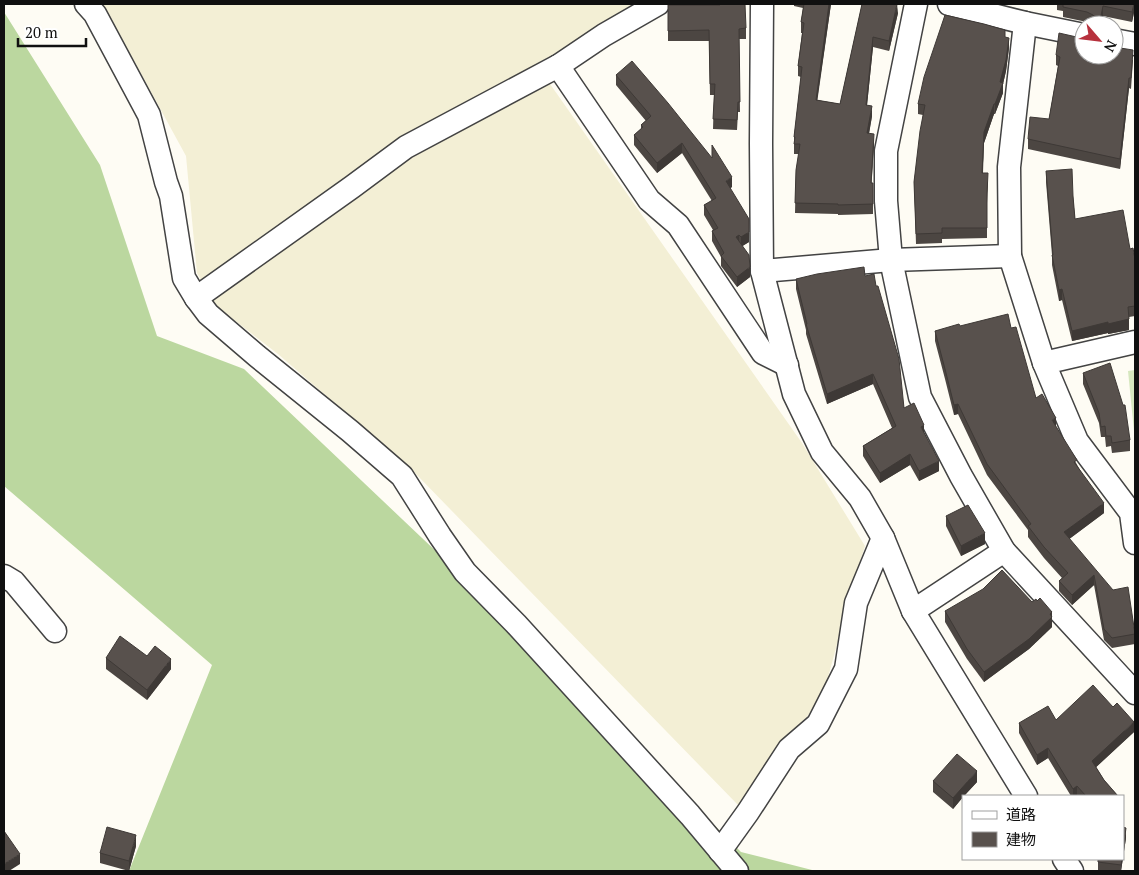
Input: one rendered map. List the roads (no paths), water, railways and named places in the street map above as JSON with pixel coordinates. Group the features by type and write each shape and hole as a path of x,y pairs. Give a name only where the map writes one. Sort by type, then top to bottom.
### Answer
{"street":[{"path":"196,298 406,147 558,66 604,35 658,4"},
{"path":"762,4 762,271 794,394 822,452 860,498 883,538 913,611 1025,795"},
{"path":"916,4 886,151 886,201 891,260 920,397 961,476 1004,551 1135,693"},
{"path":"949,4 1074,33"},
{"path":"98,7 149,115 171,196 184,278 196,298 208,314 402,476 465,572 516,624 690,815 737,871"},
{"path":"1025,23 1009,167 1010,256 1044,363 1077,440 1131,513 1135,543"},
{"path":"558,66 649,200 678,225 763,353 787,365"},
{"path":"762,271 891,260 1010,256"},
{"path":"1044,363 1135,342"},
{"path":"720,851 789,749 818,724 846,669 856,603 883,538"},
{"path":"913,611 1004,551"},
{"path":"4,576 14,582 55,631"},
{"path":"1065,860 1072,871"}]}
